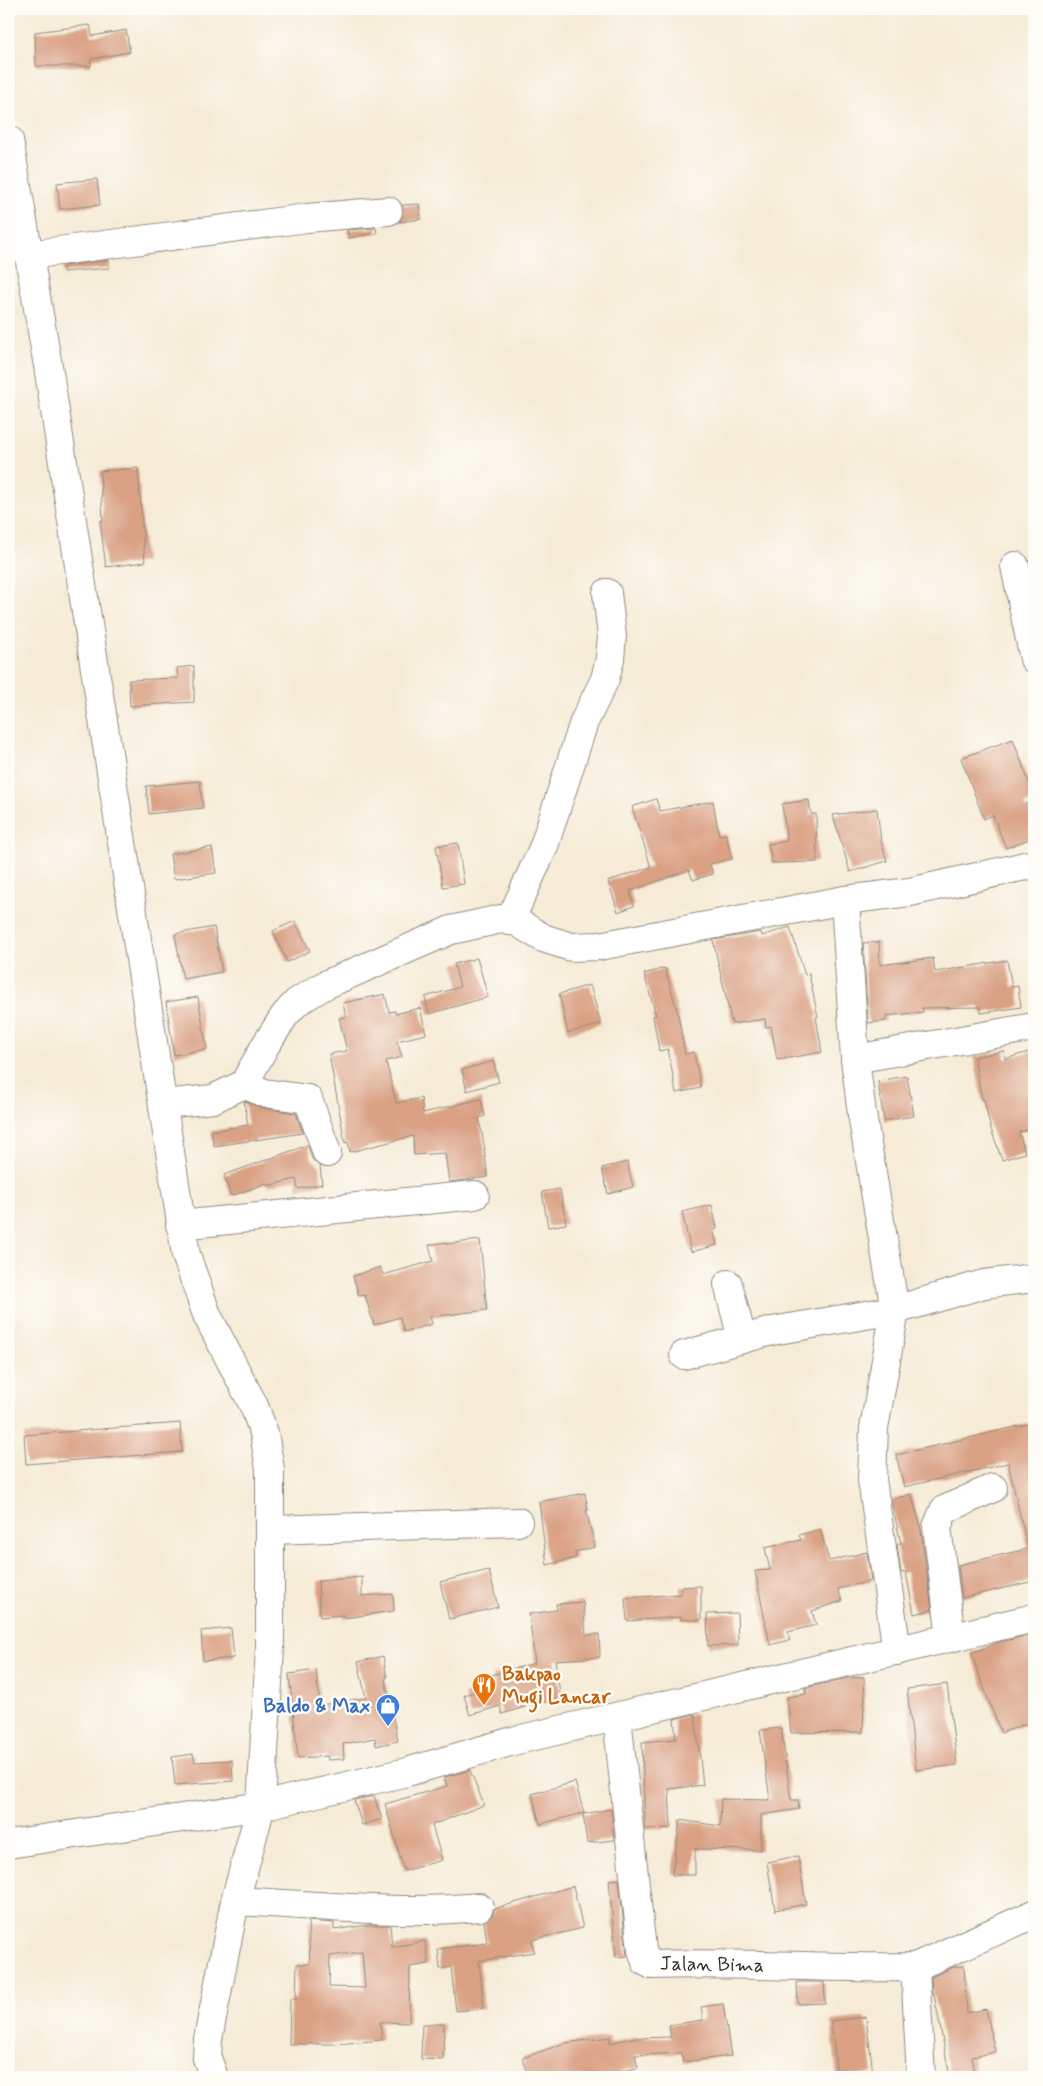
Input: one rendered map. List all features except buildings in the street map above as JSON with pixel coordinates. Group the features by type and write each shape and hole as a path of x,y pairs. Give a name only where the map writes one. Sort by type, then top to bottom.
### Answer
{"street":[{"path":"9,140 164,1104 180,1225 186,1255 207,1314 254,1406 264,1433 270,1469 270,1647 261,1806 235,1901 208,2039 207,2058 214,2077"},
{"path":"29,255 307,218 388,210"},
{"path":"1015,566 1034,659"},
{"path":"510,921 544,846 584,722 605,679 610,659 612,636 607,593"},
{"path":"164,1104 214,1098 244,1084 285,1015 297,1002 325,985 451,930 501,919 517,922 543,938 571,947 599,946 845,900 910,892 1034,864"},
{"path":"845,900 855,1058 862,1114 895,1310 874,1428 872,1480 898,1651"},
{"path":"855,1058 1034,1026"},
{"path":"244,1084 264,1093 308,1100 327,1153"},
{"path":"180,1225 475,1195"},
{"path":"684,1355 772,1331 895,1310 984,1284 1034,1278"},
{"path":"728,1284 742,1339"},
{"path":"951,1638 937,1527 944,1510 993,1488"},
{"path":"270,1530 518,1522"},
{"path":"9,1844 261,1806 407,1772 513,1741 1034,1618"},
{"name":"Jalan Bima","path":"617,1717 642,1950 649,1964 703,1963 845,1968 916,1967"},
{"path":"235,1901 386,1911 437,1912 479,1908"},
{"path":"921,2077 916,1967 1034,1914"}],"place":[{"name":"Bakpao Mugi Lancar","path":"484,1706"},
{"name":"Baldo & Max","path":"388,1727"}]}
